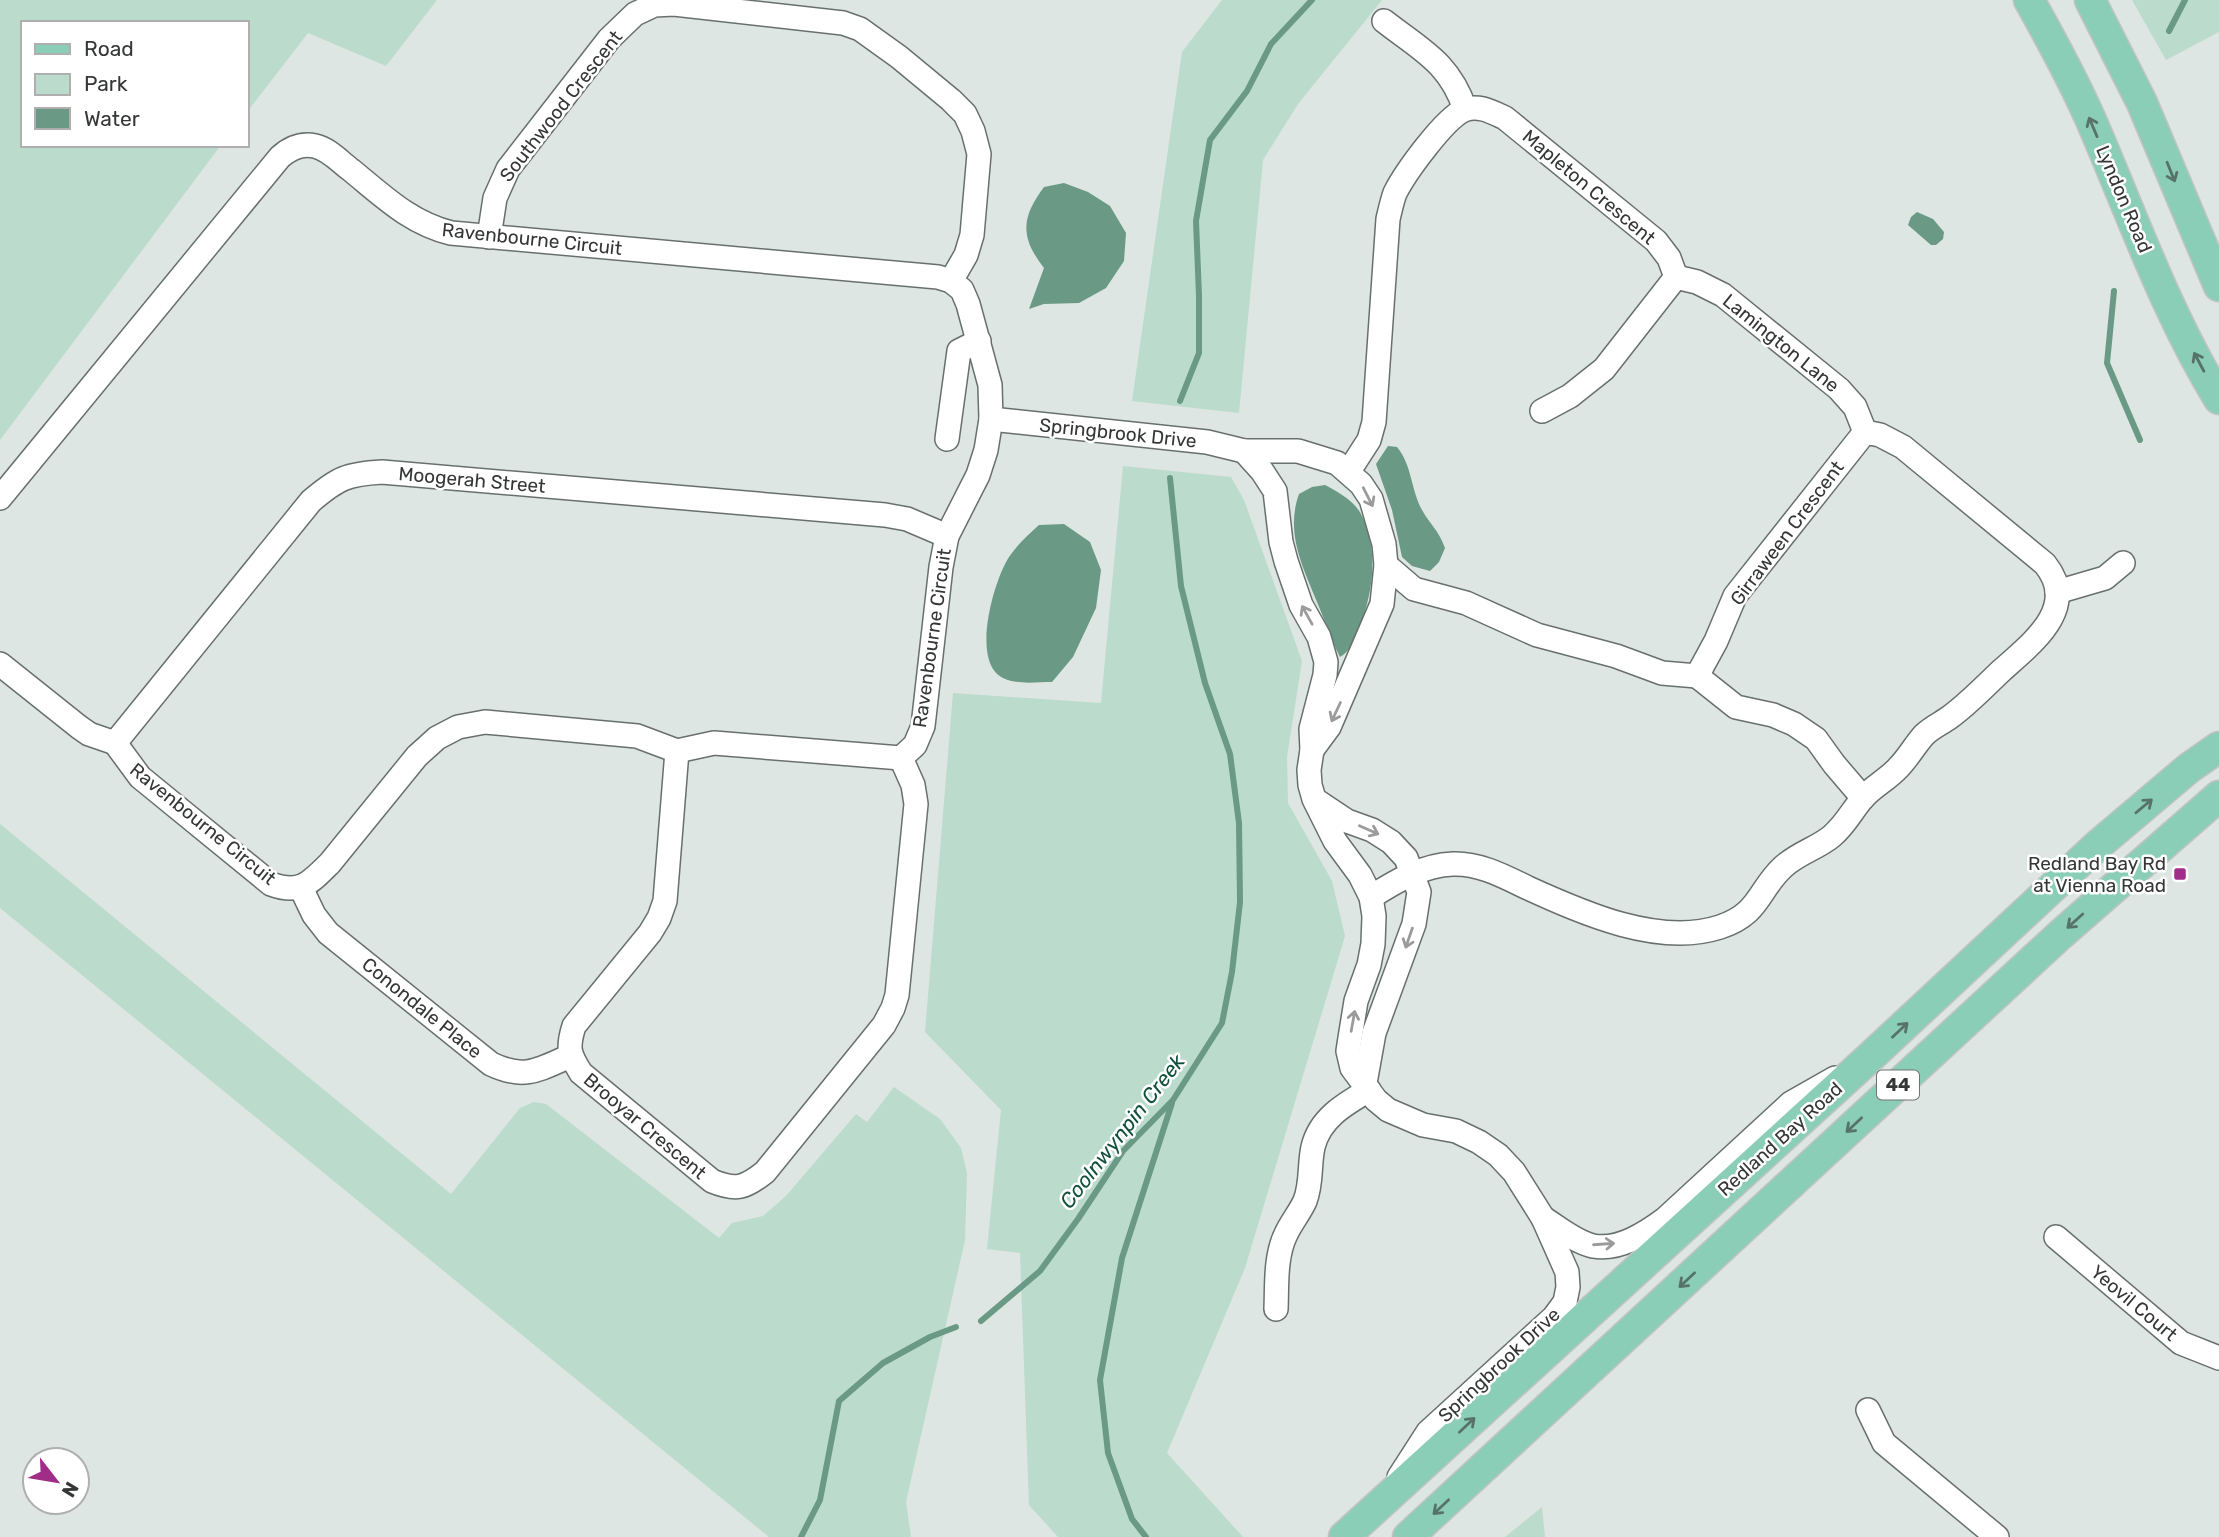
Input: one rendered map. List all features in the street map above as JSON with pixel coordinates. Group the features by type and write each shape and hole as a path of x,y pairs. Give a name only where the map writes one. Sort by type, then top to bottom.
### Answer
{"main road":[{"name":"Lyndon Road","path":"2029,0 2053,42 2089,117 2179,324 2219,399"},
{"path":"2090,0 2134,86 2219,286"},
{"path":"2189,768 2219,723"},
{"name":"Redland Bay Road","path":"1344,1537 1867,1060 2098,845 2189,768 2219,747"},
{"name":"Redland Bay Road","path":"1408,1537 2089,908 2219,796"}],"street":[{"name":"Southwood Crescent","path":"489,237 495,198 508,169 609,39 635,14 654,5 674,4 843,23 860,29 900,57 958,107 965,114 973,131 979,154 972,235 966,255 951,281"},
{"path":"1349,471 1369,440 1374,422 1388,219 1395,194 1409,170 1449,120 1465,109 1458,88 1443,67 1384,21"},
{"name":"Mapleton Crescent","path":"1465,109 1483,108 1505,118 1656,241 1670,258 1676,277"},
{"name":"Ravenbourne Circuit","path":"0,498 265,175 290,149 302,146 321,149 412,219 430,228 451,233 938,276 951,281 962,290 990,385 990,419 986,450 978,475 947,536 923,726 915,745 901,758"},
{"path":"1542,411 1570,396 1604,369 1676,277"},
{"name":"Lamington Lane","path":"1676,277 1697,282 1723,295 1839,389 1855,407 1865,432"},
{"path":"947,439 959,351 979,341"},
{"name":"Springbrook Drive","path":"990,419 1207,442 1244,451 1298,451 1325,458 1349,471 1371,499 1384,544 1386,565 1382,604 1329,727 1312,750"},
{"path":"1371,897 1413,873 1451,864 1467,864 1496,873 1586,915 1636,927 1674,933 1695,933 1720,928 1753,909 1781,869 1798,855 1830,838 1863,798 1900,766 1925,734 1951,716 2046,628 2054,612 2057,592 2053,574 2045,564 1903,447 1880,435 1865,432"},
{"name":"Girraween Crescent","path":"1697,676 1716,641 1735,596 1865,432"},
{"name":"Springbrook Drive","path":"1244,451 1262,471 1275,492 1286,561 1301,605 1319,636 1326,662 1311,729 1309,778 1314,799 1335,841 1360,875 1371,897 1374,916 1373,944 1369,965 1356,1001 1348,1051 1352,1068 1382,1105 1423,1125 1456,1131 1498,1155 1514,1172 1543,1218 1567,1272 1565,1302 1554,1318 1428,1432 1384,1501"},
{"path":"1275,492 1281,474 1298,451"},
{"name":"Moogerah Street","path":"114,743 311,501 329,486 354,474 382,472 885,515 907,519 947,536"},
{"path":"2057,592 2105,578 2123,563"},
{"path":"1386,565 1413,589 1466,603 1537,635 1616,656 1662,673 1697,676 1736,707 1773,715 1816,738 1863,798"},
{"path":"1382,604 1413,589"},
{"path":"0,664 89,734 104,737 114,743"},
{"name":"Ravenbourne Circuit","path":"114,743 139,777 271,884 285,889 301,888 331,863 417,756 437,738 458,727 485,722 637,736 677,751"},
{"path":"677,751 714,743 901,758"},
{"name":"Brooyar Crescent","path":"677,751 666,901 650,933 574,1026 569,1041 570,1056 581,1073 712,1181 729,1188 750,1184 765,1172 884,1025 893,1008 897,995 916,804 913,785 901,758"},
{"path":"1276,1309 1278,1262 1284,1236 1305,1200 1310,1182 1313,1147 1320,1129 1330,1116 1367,1087 1371,1044 1414,924 1419,892 1406,858 1391,842 1373,830 1347,821 1314,799"},
{"name":"Conondale Place","path":"301,888 314,915 328,933 491,1064 510,1073 532,1072 570,1056"},
{"name":"Springbrook Drive","path":"1543,1218 1583,1242 1596,1246 1624,1242 1645,1233 1665,1219 1791,1103 1867,1060"},
{"name":"Yeovil Court","path":"2056,1237 2181,1343 2219,1358"},
{"path":"1868,1410 1884,1443 1997,1537"}],"green space":[{"path":"0,0 437,0 386,66 308,33 248,111 248,21 21,21 21,147 220,147 0,440"},
{"path":"1222,0 1382,0 1298,104 1263,160 1239,413 1132,401 1182,52"},
{"path":"2132,0 2219,0 2219,32 2166,60"},
{"path":"1123,466 1231,477 1244,500 1302,661 1287,757 1288,803 1332,881 1345,936 1245,1268 1167,1453 1243,1537 1058,1537 1029,1505 1020,1253 987,1249 1001,1110 925,1032 953,693 1101,703"},
{"path":"0,824 451,1194 520,1108 534,1102 546,1104 719,1238 732,1223 763,1216 786,1196 856,1114 867,1122 894,1087 940,1119 961,1148 967,1173 965,1240 906,1502 911,1537 769,1537 0,908"},
{"path":"1542,1507 1545,1537 1505,1537"}],"water":[{"path":"1064,183 1088,192 1110,206 1126,233 1124,261 1106,288 1079,303 1044,304 1029,309 1044,268 1027,237 1028,218 1044,187"},
{"path":"1917,212 1933,219 1944,232 1943,239 1936,245 1931,245 1908,225"},
{"path":"1388,446 1397,447 1402,454 1418,502 1445,548 1439,562 1430,571 1412,566 1402,557 1392,510 1376,464"},
{"path":"1325,485 1346,498 1359,511 1371,543 1371,585 1365,613 1352,644 1340,657 1306,576 1295,536 1295,508 1299,494 1312,487"},
{"path":"1064,524 1090,542 1101,570 1096,608 1073,657 1052,682 1027,683 1008,680 993,669 986,639 997,583 1012,553 1039,525"}],"waterway":[{"name":"Coolnwynpin Creek","path":"1180,401 1199,353 1196,221 1210,140 1247,91 1271,44 1312,0"},
{"path":"2169,31 2185,0"},
{"path":"2114,291 2107,363 2140,440"},
{"name":"Coolnwynpin Creek","path":"981,1321 1040,1271 1123,1151 1173,1100 1222,1023 1232,972 1240,902 1239,823 1230,754 1205,683 1181,586 1170,478"},
{"path":"1146,1537 1132,1519 1108,1453 1100,1380 1122,1258 1172,1103"},
{"name":"Coolnwynpin Creek","path":"801,1537 820,1500 839,1401 883,1363 930,1337 956,1327"}],"place":[{"name":"Redland Bay Rd at Vienna Road","path":"2180,874"}]}
